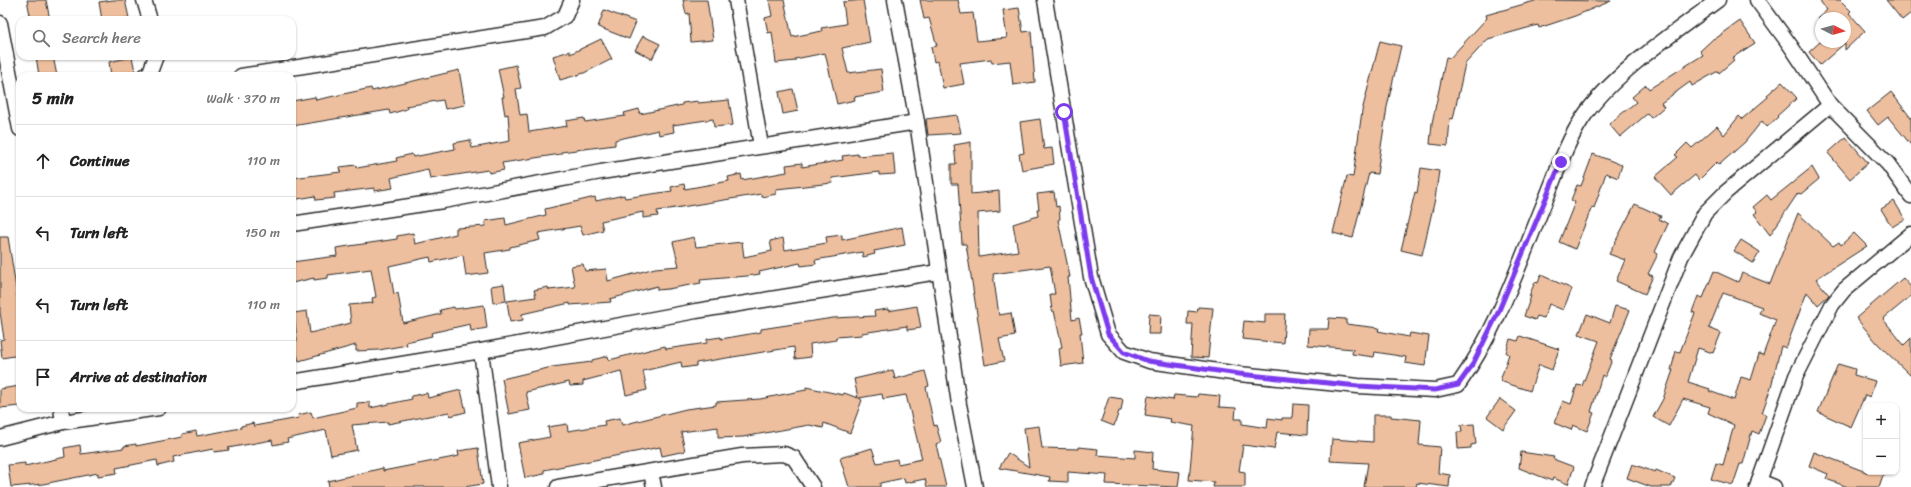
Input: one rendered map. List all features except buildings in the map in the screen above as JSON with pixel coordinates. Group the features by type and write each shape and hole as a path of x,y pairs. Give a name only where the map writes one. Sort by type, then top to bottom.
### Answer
{"street":[{"path":"144,0 149,16"},
{"path":"266,72 546,28 565,16 572,0"},
{"path":"736,0 761,146"},
{"path":"895,0 917,122 938,272 959,404 975,487"},
{"path":"1045,0 1091,277 1108,334 1124,352 1148,361 1239,374 1358,386 1435,390 1458,385 1473,364 1497,315 1561,162 1582,119 1611,84 1670,36 1718,0"},
{"path":"1757,0 1790,45 1830,105 1888,164 1911,196"},
{"path":"0,23 16,100"},
{"path":"150,72 154,60"},
{"path":"1592,487 1681,257 1706,213 1726,192 1830,105"},
{"path":"296,223 443,201 601,172 917,122"},
{"path":"1774,487 1758,484 1796,376 1832,305 1844,290 1911,234"},
{"path":"296,381 481,351 696,311 938,272"},
{"path":"481,351 499,487"},
{"path":"0,438 62,415 104,412"},
{"path":"558,487 742,456 784,454 794,458 813,487"},
{"path":"651,472 654,487"}],"route":[{"path":"1064,112 1091,277 1108,334 1124,352 1148,361 1239,374 1358,386 1435,390 1458,385 1473,364 1497,315 1561,162"}]}
